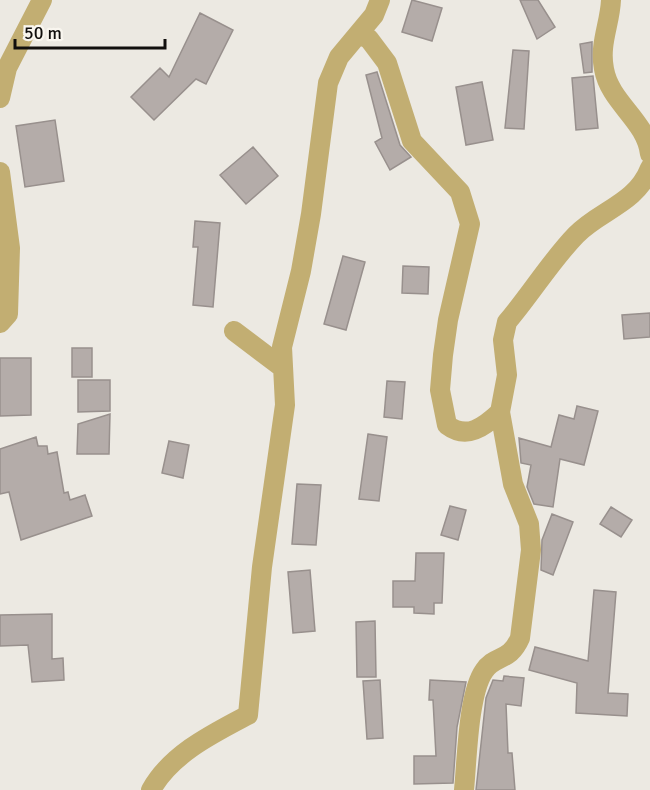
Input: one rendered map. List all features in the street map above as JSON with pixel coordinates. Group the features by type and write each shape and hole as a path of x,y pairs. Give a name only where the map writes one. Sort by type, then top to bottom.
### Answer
{"street":[{"path":"0,98 7,68 42,0"},
{"path":"151,790 160,774 198,743 248,715 262,567 285,405 282,347 309,225 328,83 339,57 374,15 380,0"},
{"path":"611,0 603,39 603,69 616,98 642,131 650,154"},
{"path":"358,34 369,39 387,63 412,141 460,192 470,224 448,320 443,355 440,390 447,425 456,432 470,432 485,425 500,412"},
{"path":"464,790 472,713 478,683 489,666 515,650 520,638 531,550 530,524 513,484 500,412 507,375 503,340 507,322 577,234 629,198 644,184 650,168"},
{"path":"0,172 10,249 8,314 0,322"},
{"path":"234,331 283,368"}],"building":[{"path":"412,0 442,8 432,41 402,32"},
{"path":"520,0 538,0 555,27 537,39"},
{"path":"200,13 233,30 206,84 196,79 154,120 131,97 160,68 169,77"},
{"path":"592,42 592,72 584,73 580,44"},
{"path":"513,50 529,51 524,129 505,128"},
{"path":"377,72 400,145 411,157 390,170 375,142 382,138 366,75"},
{"path":"593,76 598,128 576,130 572,78"},
{"path":"482,82 493,140 466,145 456,87"},
{"path":"55,120 64,181 25,187 16,126"},
{"path":"253,147 278,176 246,204 220,175"},
{"path":"195,221 220,223 213,307 193,305 198,247 193,247"},
{"path":"343,256 365,262 346,330 324,324"},
{"path":"403,266 429,267 428,294 402,293"},
{"path":"650,313 650,337 624,339 622,315"},
{"path":"72,348 92,348 92,377 72,377"},
{"path":"0,358 31,358 31,415 0,416"},
{"path":"78,380 110,380 110,411 78,412"},
{"path":"387,381 405,382 402,419 384,417"},
{"path":"577,406 598,411 584,465 560,459 553,507 534,504 527,487 531,465 521,463 519,438 551,447 559,415 574,419"},
{"path":"110,414 109,454 77,454 78,424"},
{"path":"368,434 387,437 379,501 359,499"},
{"path":"36,437 38,446 47,446 48,454 57,452 64,493 68,492 70,500 85,495 92,516 21,540 9,492 0,494 0,449"},
{"path":"169,441 189,445 183,478 162,473"},
{"path":"297,484 321,485 316,545 292,544"},
{"path":"450,506 466,510 458,540 441,535"},
{"path":"611,507 632,520 621,537 600,524"},
{"path":"552,514 573,522 553,575 541,570 542,540"},
{"path":"416,553 444,553 442,603 434,603 434,614 414,613 414,607 393,607 393,581 415,581"},
{"path":"310,570 315,631 293,633 288,572"},
{"path":"594,590 616,592 608,693 628,694 627,716 576,713 577,683 529,670 535,647 588,661"},
{"path":"52,614 52,659 63,658 64,680 32,682 28,645 0,646 0,615"},
{"path":"375,621 376,677 357,677 356,622"},
{"path":"504,676 524,678 521,706 506,704 508,753 512,753 515,790 476,790 486,698 493,680 503,681"},
{"path":"380,680 383,738 367,739 363,681"},
{"path":"430,680 466,682 457,727 453,783 414,784 414,756 436,756 433,700 429,700"}]}
